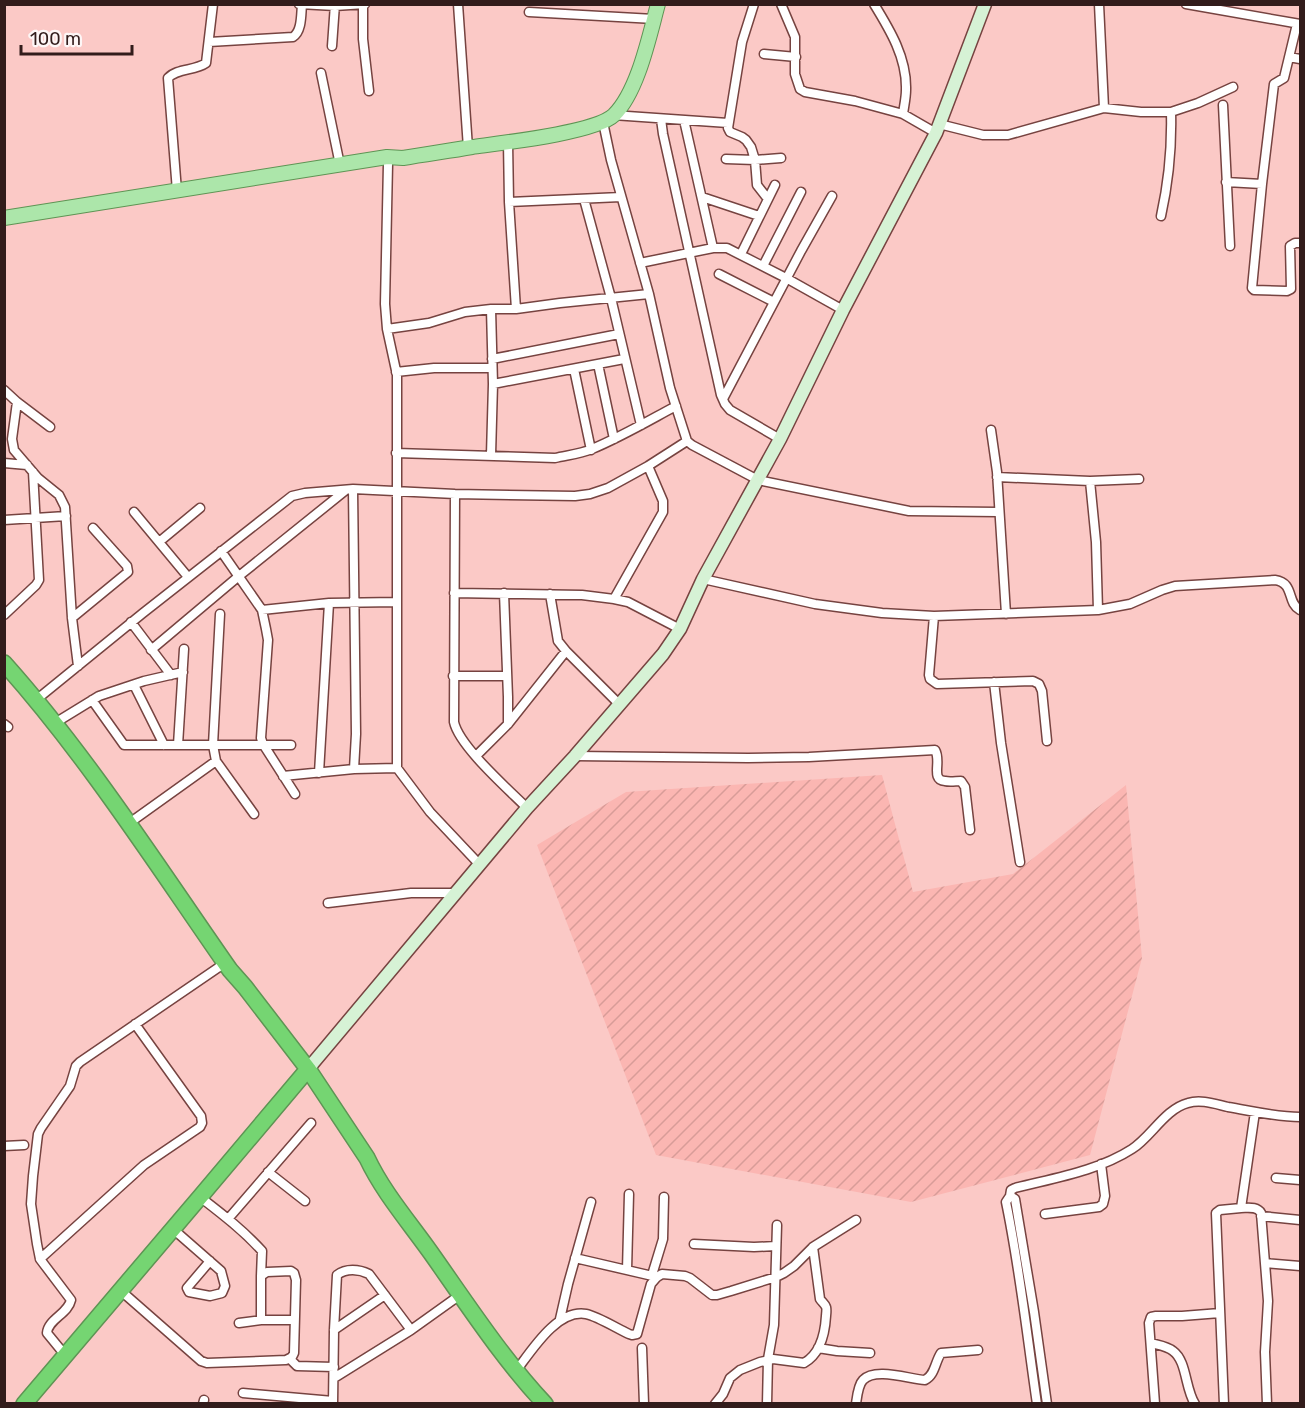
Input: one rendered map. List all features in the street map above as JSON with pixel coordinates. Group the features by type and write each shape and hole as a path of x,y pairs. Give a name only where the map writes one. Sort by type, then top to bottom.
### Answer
{"highway":[{"path":"7,671 55,723 227,967 239,989 305,1072 361,1161 373,1172 498,1348 545,1404"},
{"path":"24,1404 305,1072"}],"main road":[{"path":"4,218 587,128 608,118 632,88 658,4"},
{"path":"4,224 387,160"}],"street":[{"path":"177,191 168,78 175,73 206,63 213,4"},
{"path":"458,4 468,148"},
{"path":"754,4 742,42 728,130 746,140 754,153 757,185 768,199"},
{"path":"781,4 795,37 795,74 800,89 903,114 938,129 982,135 1008,135 1104,108 1171,112 1233,87"},
{"path":"874,4 895,40 905,75 903,114"},
{"path":"305,1072 527,808 620,705 663,654 680,629 938,129 985,4"},
{"path":"1099,4 1104,108"},
{"path":"1186,4 1299,24 1284,78 1274,84 1252,288 1254,290 1287,291 1292,289 1290,246 1300,243"},
{"path":"209,42 293,37 299,29 301,5 364,5 363,39 369,92"},
{"path":"332,46 335,5"},
{"path":"529,12 654,19"},
{"path":"764,54 796,57"},
{"path":"1289,57 1300,59"},
{"path":"321,73 340,165"},
{"path":"1223,105 1230,246"},
{"path":"1161,216 1170,167 1171,112"},
{"path":"728,123 608,118 621,197 649,294 670,388 687,441 758,480 909,511 998,512"},
{"path":"661,119 723,399 730,410 780,439"},
{"path":"684,120 713,248"},
{"path":"508,142 509,202 516,309"},
{"path":"726,159 781,158"},
{"path":"387,160 385,304 387,329 396,372 397,768 430,812 479,864"},
{"path":"1226,182 1262,184"},
{"path":"741,254 775,185"},
{"path":"763,266 801,192"},
{"path":"723,399 832,196"},
{"path":"509,202 621,197"},
{"path":"702,197 759,216"},
{"path":"584,199 611,298 641,425"},
{"path":"640,263 713,248 727,248 843,310"},
{"path":"719,274 774,302"},
{"path":"387,329 421,325 465,312 516,309 649,294"},
{"path":"490,455 493,384 491,309"},
{"path":"396,372 492,363 619,334"},
{"path":"493,384 624,359"},
{"path":"598,364 614,439"},
{"path":"574,369 591,450"},
{"path":"4,390 50,427"},
{"path":"17,402 8,439 14,450 38,478 59,495 65,507 72,618 78,666"},
{"path":"396,453 555,458 591,450 676,406"},
{"path":"991,430 997,477 1006,614"},
{"path":"36,700 292,496 350,489 455,494 575,496 590,494 608,488 687,441"},
{"path":"4,463 30,468"},
{"path":"614,598 663,512 663,501 648,466"},
{"path":"4,615 39,580 30,468"},
{"path":"997,477 1090,481 1139,479"},
{"path":"1090,481 1096,542 1098,610"},
{"path":"151,650 238,576 350,489"},
{"path":"350,489 355,603 354,770"},
{"path":"455,494 453,676 455,728 476,756 527,808"},
{"path":"159,542 200,508"},
{"path":"134,512 188,577"},
{"path":"4,520 66,516"},
{"path":"72,618 129,569 93,528"},
{"path":"221,551 261,610 268,640 261,738 295,795"},
{"path":"704,579 815,604 882,613 934,616 1098,610 1130,604 1175,586 1275,580 1286,584 1294,605 1300,610"},
{"path":"454,593 550,594 614,598 628,602 680,629"},
{"path":"504,593 508,724"},
{"path":"550,594 556,637 566,651 620,705"},
{"path":"261,610 329,603 397,602"},
{"path":"319,773 329,603"},
{"path":"220,614 213,745 216,761 254,814"},
{"path":"934,616 930,679 937,684 1033,681 1039,684 1042,691 1047,741"},
{"path":"131,622 171,675"},
{"path":"178,745 184,649"},
{"path":"476,756 508,724 566,651"},
{"path":"55,723 99,696 183,672"},
{"path":"453,676 507,676"},
{"path":"994,682 1001,744 1020,862"},
{"path":"134,685 164,745"},
{"path":"92,700 124,745 291,745"},
{"path":"575,756 778,758 935,750 938,756 937,776 939,779 943,782 961,781 964,787 970,830"},
{"path":"128,824 216,761"},
{"path":"283,776 397,768"},
{"path":"328,903 411,893 456,893"},
{"path":"65,1355 49,1337 46,1330 69,1306 71,1300 40,1259 31,1204 40,1128 70,1086 76,1066 135,1024 227,967"},
{"path":"40,1259 135,1172 200,1127 202,1123 201,1116 135,1024"},
{"path":"1037,1404 1006,1202 1011,1190 1101,1164 1134,1149 1170,1113 1186,1103 1201,1102 1283,1117 1300,1117"},
{"path":"1241,1208 1255,1112"},
{"path":"228,1219 311,1123"},
{"path":"4,1146 24,1145"},
{"path":"1045,1214 1100,1207 1105,1196 1101,1164"},
{"path":"268,1172 305,1200"},
{"path":"1276,1178 1300,1180"},
{"path":"627,1270 629,1194"},
{"path":"1010,1196 1015,1199 1047,1404"},
{"path":"200,1197 228,1219 262,1251 261,1320"},
{"path":"516,1371 560,1319 589,1314 629,1334 636,1335 639,1331 663,1239 664,1197"},
{"path":"560,1319 591,1202"},
{"path":"1224,1404 1216,1213 1220,1210 1241,1208 1258,1209 1261,1216 1268,1300 1265,1374 1268,1404"},
{"path":"1261,1216 1300,1220"},
{"path":"575,1257 654,1276 662,1274 685,1276 712,1295 717,1295 776,1277 794,1266 813,1247 856,1220"},
{"path":"767,1404 768,1359 774,1325 777,1225"},
{"path":"173,1229 221,1270 225,1287 222,1293 214,1296 189,1292 187,1288 210,1261"},
{"path":"694,1244 776,1246"},
{"path":"715,1404 723,1394 730,1378 740,1370 768,1359 804,1364 810,1360 818,1348 825,1331 826,1309 820,1299 813,1247"},
{"path":"1265,1263 1300,1266"},
{"path":"261,1276 267,1272 289,1270 294,1273 296,1280 294,1353 290,1359"},
{"path":"243,1393 333,1402 333,1330 336,1278 340,1272 346,1270 369,1274 411,1330"},
{"path":"120,1290 201,1361 207,1363 290,1359 297,1366 334,1367"},
{"path":"333,1330 385,1295"},
{"path":"334,1378 411,1330 460,1295"},
{"path":"1155,1404 1149,1319 1153,1316 1220,1313"},
{"path":"239,1323 294,1320"},
{"path":"1151,1343 1176,1354 1195,1404"},
{"path":"642,1348 644,1404"},
{"path":"818,1348 837,1352 870,1353"},
{"path":"856,1404 860,1385 868,1377 879,1374 925,1380 931,1376 941,1353 978,1350"}],"shaded area":[{"path":"882,775 913,892 1013,874 1126,785 1142,958 1090,1155 911,1202 656,1155 537,845 626,792"}]}
